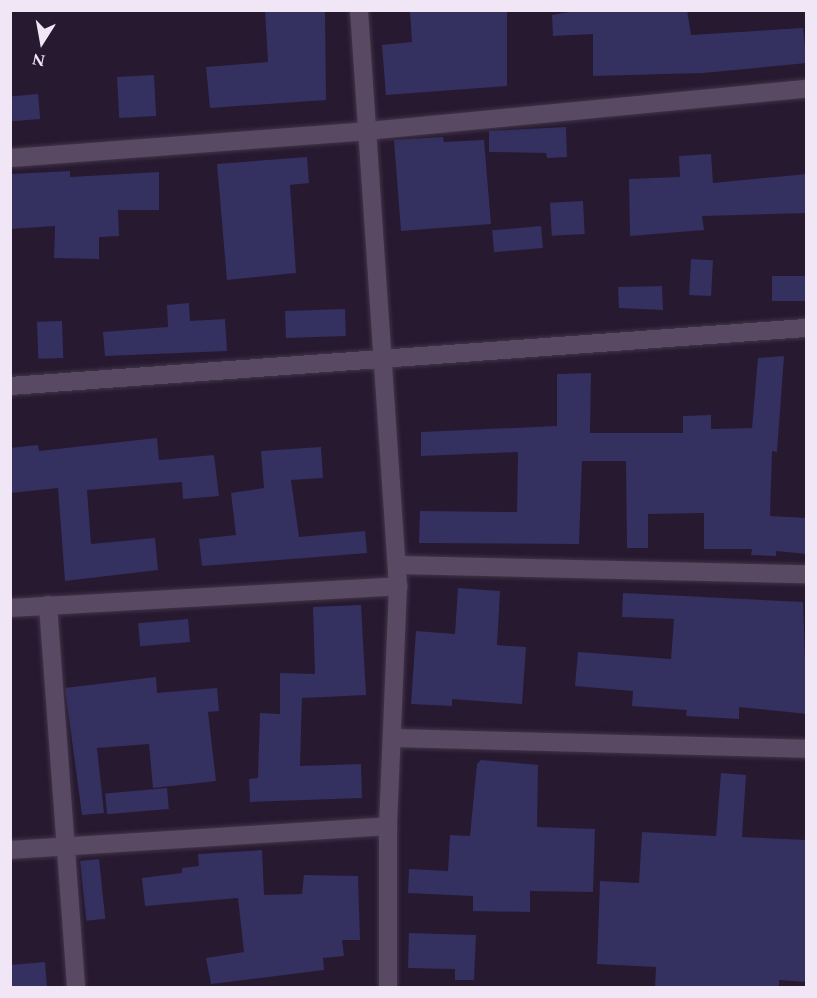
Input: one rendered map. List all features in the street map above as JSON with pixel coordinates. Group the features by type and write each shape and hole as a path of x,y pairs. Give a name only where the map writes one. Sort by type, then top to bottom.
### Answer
{"street":[{"path":"359,10 398,586 394,738 388,826 388,987"},
{"path":"10,158 367,131 807,89"},
{"path":"10,386 807,328"},
{"path":"397,565 807,574"},
{"path":"10,608 398,586"},
{"path":"48,605 76,987"},
{"path":"394,738 807,749"},
{"path":"10,850 388,826"}],"building":[{"path":"265,10 325,10 326,100 210,108 206,67 268,62"},
{"path":"581,10 687,10 691,35 803,28 807,63 703,73 593,76 593,34 553,36 552,15"},
{"path":"507,11 507,86 386,95 382,45 412,42 410,12"},
{"path":"154,75 156,116 119,118 117,77"},
{"path":"38,94 40,119 12,121 10,96"},
{"path":"566,127 567,157 547,158 546,153 489,152 489,131"},
{"path":"443,137 444,142 484,140 491,224 401,231 394,140"},
{"path":"711,154 713,183 807,174 807,213 702,216 704,230 630,236 629,179 680,177 679,156"},
{"path":"307,157 309,183 290,185 296,273 227,280 217,164"},
{"path":"70,171 70,177 159,172 159,210 118,210 119,236 99,237 99,259 54,258 55,226 10,229 10,174"},
{"path":"583,201 585,234 552,236 550,203"},
{"path":"541,226 543,248 494,252 492,230"},
{"path":"691,259 713,260 711,296 689,295"},
{"path":"772,276 806,276 806,301 772,301"},
{"path":"662,286 663,310 619,308 618,287"},
{"path":"189,303 190,321 225,319 227,351 105,356 103,332 168,327 167,305"},
{"path":"345,309 346,336 286,338 285,311"},
{"path":"62,321 63,358 38,359 37,322"},
{"path":"784,356 777,452 772,451 770,516 807,518 807,554 776,551 776,556 751,555 752,549 704,549 704,513 648,514 648,548 627,548 626,461 582,461 579,544 419,543 420,511 517,512 518,452 421,456 421,432 557,426 557,374 591,373 590,433 683,433 683,416 711,415 711,429 752,428 758,358"},
{"path":"157,438 159,460 214,455 219,496 183,499 182,482 87,490 91,544 155,538 158,570 65,581 58,488 10,493 10,448 38,445 39,451"},
{"path":"321,447 323,478 291,480 299,537 365,531 367,553 202,566 199,539 236,535 231,493 264,488 261,451"},
{"path":"458,588 500,591 497,645 526,647 522,704 452,699 452,706 411,704 416,631 455,634"},
{"path":"623,593 803,602 807,714 739,707 739,719 686,716 687,710 632,706 633,691 575,686 578,652 671,659 674,619 622,617"},
{"path":"361,605 366,695 302,698 300,766 361,764 362,798 250,802 249,779 258,778 260,713 280,714 280,673 315,674 313,607"},
{"path":"188,619 190,642 140,646 138,623"},
{"path":"156,677 157,693 217,688 219,711 208,712 216,781 153,788 149,744 97,748 104,813 82,815 65,688"},
{"path":"481,760 538,765 537,827 595,829 593,892 530,891 530,912 473,911 473,896 408,893 409,869 448,871 450,835 470,836 477,764"},
{"path":"721,773 746,775 742,837 807,840 807,982 779,980 779,987 655,987 656,967 597,964 600,881 639,883 642,832 716,836"},
{"path":"167,788 169,809 107,814 105,793"},
{"path":"262,850 264,895 302,894 304,875 358,876 360,940 342,940 344,956 323,958 324,970 211,984 206,958 244,952 238,898 145,906 142,878 182,873 182,868 199,866 198,854"},
{"path":"99,859 105,919 86,921 80,861"},
{"path":"409,933 476,935 474,980 455,980 455,969 408,968"},
{"path":"45,962 47,987 10,987 10,965"}]}
